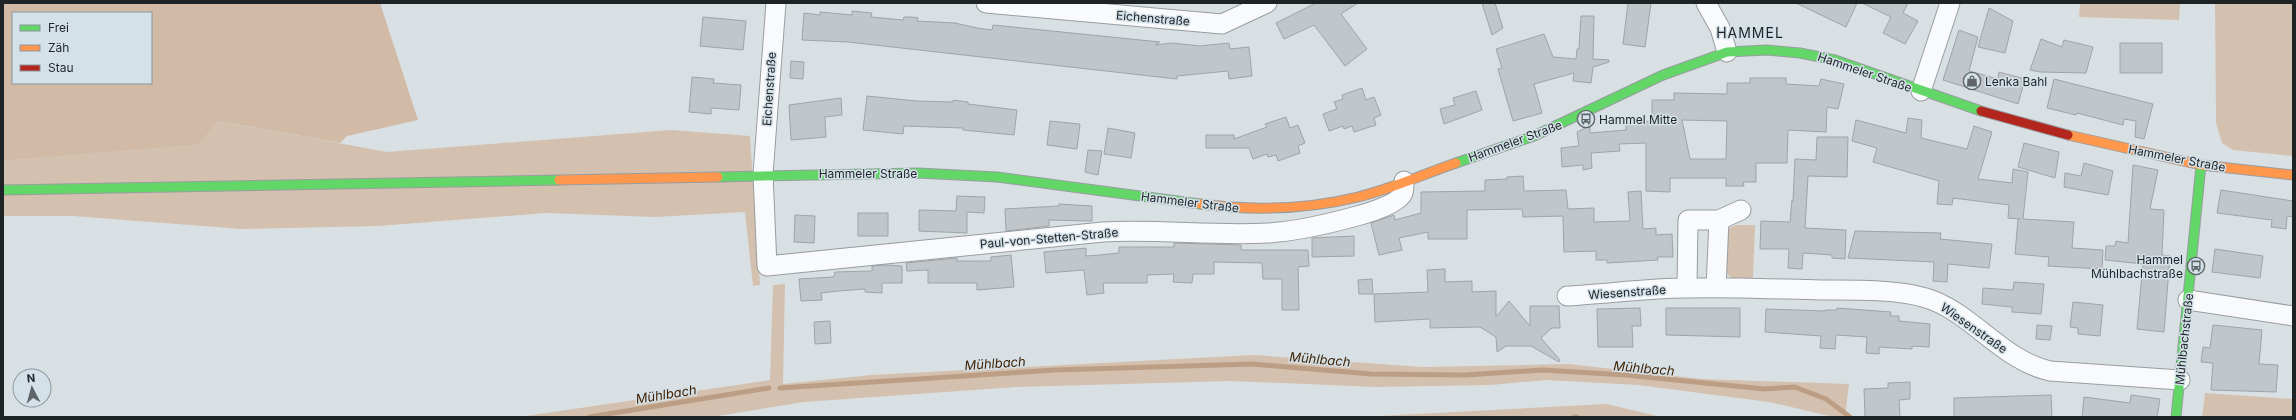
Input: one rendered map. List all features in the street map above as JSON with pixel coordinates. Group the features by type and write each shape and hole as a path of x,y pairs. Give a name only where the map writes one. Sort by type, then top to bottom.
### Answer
{"main road":[{"name":"Hammeler Straße","path":"3,190 598,179 876,172 956,174 1019,180 1214,206 1259,210 1319,205 1359,197 1551,129 1663,75 1726,52 1782,50 1817,55 1862,69 1965,106 2055,132 2201,165 2293,175"},
{"name":"Mühlbachstraße","path":"2176,417 2201,165"}],"street":[{"name":"Eichenstraße","path":"763,174 776,3"},
{"name":"Eichenstraße","path":"986,3 1222,24 1267,3"},
{"path":"1706,3 1720,28 1726,52"},
{"path":"1921,91 1950,3"},
{"name":"Paul-von-Stetten-Straße","path":"763,174 767,266 1103,232 1132,231 1229,234 1288,231 1338,221 1383,207 1400,197 1403,193 1404,181"},
{"path":"1687,288 1688,220 1719,220 1741,210"},
{"path":"1716,288 1719,220"},
{"name":"Wiesenstraße","path":"1567,296 1687,288 1716,288 1852,290 1926,297 1946,306 2011,355 2036,368 2050,371 2180,380"},
{"path":"2188,300 2293,316"}],"shaded area":[{"path":"3,3 380,3 418,120 347,136 340,143 218,121 199,145 3,161"},
{"path":"2080,3 2180,3 2179,20 2079,17"},
{"path":"2215,3 2293,3 2293,156 2233,150 2222,143 2216,123"},
{"path":"218,121 387,152 671,130 750,136 760,285 753,286 745,212 655,217 546,213 378,226 242,229 73,216 3,216 3,161 199,145"},
{"path":"1755,225 1753,279 1732,278 1727,273 1725,267 1725,249 1728,231 1733,226"},
{"path":"785,284 783,384 871,375 1253,355 1423,367 1569,364 1702,379 1849,384 1845,417 1834,417 1769,402 1638,385 1546,380 1491,385 1376,387 1231,381 1016,387 804,402 712,417 519,417 770,380 773,285"},
{"path":"2205,393 2293,399 2293,417 2202,417"},
{"path":"1606,404 1662,417 1359,417"}],"building":[{"path":"1316,3 1358,3 1341,14 1367,49 1345,66 1314,25 1284,39 1276,23"},
{"path":"1482,3 1495,3 1503,28 1492,35"},
{"path":"1628,3 1651,3 1645,47 1623,44"},
{"path":"1796,3 1857,3 1846,27"},
{"path":"1862,3 1908,3 1903,13 1918,21 1905,44 1883,33 1891,17"},
{"path":"1989,8 2013,21 2005,53 1978,47"},
{"path":"852,11 872,13 871,17 903,20 904,17 911,17 918,18 917,21 955,23 992,30 993,25 1160,42 1155,45 1172,43 1200,46 1229,43 1230,49 1249,47 1252,76 1229,79 1228,71 1177,76 1177,79 848,42 802,40 804,13 820,15 820,12 852,15"},
{"path":"1581,16 1594,16 1593,59 1609,60 1609,62 1593,67 1591,83 1573,81 1574,73 1534,84 1542,113 1513,121 1498,69 1502,68 1496,49 1544,34 1553,57 1576,59 1577,49 1579,49"},
{"path":"703,17 746,21 743,50 700,46"},
{"path":"1959,30 1978,37 1969,71 1998,79 1999,72 2025,79 2018,104 1943,80"},
{"path":"2041,39 2062,47 2064,40 2093,47 2086,73 2040,72 2030,70"},
{"path":"2120,43 2162,43 2162,73 2120,73"},
{"path":"791,61 804,62 803,79 790,78"},
{"path":"692,77 714,79 713,83 741,85 739,110 711,108 711,114 689,112"},
{"path":"1750,78 1786,78 1786,84 1819,86 1821,79 1844,84 1838,109 1827,107 1826,132 1788,130 1787,163 1756,163 1756,182 1743,182 1744,186 1726,186 1726,178 1670,178 1670,192 1646,191 1646,143 1619,144 1620,151 1591,153 1592,168 1583,170 1583,165 1562,167 1561,148 1579,146 1577,132 1590,126 1590,133 1626,130 1626,123 1652,121 1652,100 1674,100 1674,93 1727,94 1727,83 1750,83","holes":["1682,120 1727,121 1726,159 1690,159"]},
{"path":"2054,79 2153,104 2144,139 2135,137 2136,121 2124,119 2123,125 2077,113 2076,115 2047,108"},
{"path":"1362,88 1366,100 1374,97 1381,115 1374,118 1376,125 1354,132 1352,126 1344,129 1343,126 1329,131 1323,114 1337,109 1334,102 1343,99 1342,95"},
{"path":"1476,91 1482,110 1444,124 1440,109 1455,105 1453,98"},
{"path":"867,96 916,101 953,102 953,100 968,102 968,104 1017,110 1014,135 963,130 963,128 904,126 903,134 863,130"},
{"path":"841,98 842,115 825,117 826,137 791,140 789,105"},
{"path":"1286,117 1290,128 1298,125 1305,143 1298,146 1300,153 1278,161 1276,155 1268,157 1267,154 1253,159 1249,148 1206,148 1206,135 1234,135 1234,139 1267,127 1265,124"},
{"path":"1908,118 1922,120 1921,138 1967,149 1974,126 1992,132 1978,179 2012,183 2013,169 2028,172 2023,219 2074,222 2072,248 2103,250 2102,269 2048,266 2049,257 2015,254 2018,219 2020,219 2008,218 2009,205 1953,198 1952,205 1937,204 1939,181 1873,162 1877,148 1852,141 1856,120 1906,133"},
{"path":"1050,121 1080,124 1077,149 1047,145"},
{"path":"1108,128 1135,133 1131,158 1104,154"},
{"path":"1817,137 1848,137 1847,177 1808,176 1805,228 1846,230 1845,259 1832,258 1832,255 1803,253 1802,269 1788,268 1789,249 1760,249 1761,221 1790,222 1792,200 1793,201 1795,159 1816,160"},
{"path":"2024,143 2059,152 2055,178 2018,167"},
{"path":"1088,150 1102,151 1098,175 1085,172"},
{"path":"2084,163 2113,171 2108,195 2064,187 2065,173 2081,176"},
{"path":"2133,165 2158,170 2150,209 2164,210 2162,255 2170,256 2164,332 2137,329 2143,264 2105,260 2106,246 2115,246 2116,241 2128,243"},
{"path":"1523,176 1524,191 1566,190 1568,209 1594,208 1594,222 1630,221 1628,192 1641,191 1643,229 1656,228 1656,235 1672,234 1673,257 1657,257 1658,260 1607,263 1607,260 1596,260 1596,251 1564,252 1563,216 1523,217 1522,209 1467,210 1467,239 1428,239 1428,232 1399,238 1402,250 1379,255 1371,223 1394,215 1395,220 1421,213 1421,192 1485,191 1485,180 1507,179 1507,177"},
{"path":"2221,190 2293,201 2293,217 2287,216 2286,229 2271,227 2272,220 2217,213"},
{"path":"957,196 985,197 984,213 967,212 967,233 919,231 919,210 956,211"},
{"path":"1059,204 1092,206 1092,221 1049,220 1049,226 1006,231 1005,209 1059,206"},
{"path":"858,213 888,213 888,236 858,236"},
{"path":"795,215 815,216 814,243 794,242"},
{"path":"1855,231 1941,233 1940,239 1992,244 1989,268 1948,264 1947,282 1933,281 1934,262 1848,258"},
{"path":"1354,236 1354,256 1312,257 1312,238"},
{"path":"1174,243 1241,245 1241,250 1308,250 1309,266 1298,267 1299,310 1282,310 1282,279 1263,279 1262,263 1214,262 1214,274 1193,274 1192,283 1173,282 1174,274 1147,275 1147,283 1103,283 1104,293 1087,295 1084,270 1046,273 1044,252 1086,248 1086,256 1119,253 1119,247 1174,247"},
{"path":"2215,249 2263,256 2260,278 2212,272"},
{"path":"1011,255 1014,287 977,290 977,283 928,283 928,270 907,271 906,263 957,258 957,261 991,261 991,257"},
{"path":"872,266 902,266 902,283 882,283 882,293 865,292 865,289 838,291 821,293 822,300 801,301 799,279 834,277 835,272 872,271"},
{"path":"1445,269 1445,282 1472,281 1472,292 1496,291 1496,317 1509,301 1530,326 1530,306 1559,306 1560,328 1552,328 1541,338 1560,360 1559,362 1531,346 1506,346 1497,352 1496,337 1480,327 1430,328 1430,319 1375,322 1374,294 1428,292 1427,270"},
{"path":"1372,279 1373,294 1359,294 1358,280"},
{"path":"2014,282 2044,284 2041,314 2012,312 2012,307 1982,304 1983,288 2013,290"},
{"path":"2073,302 2103,305 2100,336 2078,334 2078,328 2070,327"},
{"path":"1640,308 1641,326 1632,326 1633,347 1598,347 1597,309"},
{"path":"1666,308 1740,308 1740,337 1666,335"},
{"path":"1837,308 1891,312 1890,316 1899,316 1899,321 1930,324 1929,347 1912,346 1912,349 1879,347 1879,354 1866,353 1867,337 1836,335 1835,349 1820,348 1821,336 1765,332 1766,309 1825,311 1837,310"},
{"path":"830,321 831,343 815,344 814,322"},
{"path":"2037,325 2052,326 2050,340 2036,339"},
{"path":"2213,325 2262,330 2259,364 2278,365 2276,392 2211,390 2213,363 2201,362 2203,347 2210,348"},
{"path":"1910,382 1910,399 1899,400 1900,417 1865,417 1864,389 1888,388 1888,383"},
{"path":"2051,395 2052,417 1954,417 1954,398"},
{"path":"2131,395 2160,399 2157,417 2082,417 2084,397 2130,403"}],"waterway":[{"name":"Mühlbach","path":"780,388 1055,370 1252,364 1371,374 1465,375 1542,370 1626,375 1764,389 1795,387 1826,399 1850,417"},
{"name":"Mühlbach","path":"589,417 769,388"}],"traffic: fast":[{"path":"1456,163 1534,136 1663,75 1727,52 1767,50 1800,53 1835,60 1981,111"},
{"path":"2176,417 2201,165"},
{"path":"718,177 918,173 997,177 1200,204"},
{"path":"3,190 559,180"}],"traffic: slow":[{"path":"2068,135 2201,165 2293,175"},
{"path":"1200,204 1240,208 1279,208 1319,205 1370,194 1456,163"},
{"path":"559,180 718,177"}],"traffic: jam":[{"path":"1981,111 2068,135"}],"place":[{"name":"Lenka Bahl","path":"1972,81"},
{"name":"Hammel Mitte","path":"1586,119"},
{"name":"Hammel Mühlbachstraße","path":"2196,266"}],"district":[{"name":"HAMMEL","path":"1750,32"}]}
